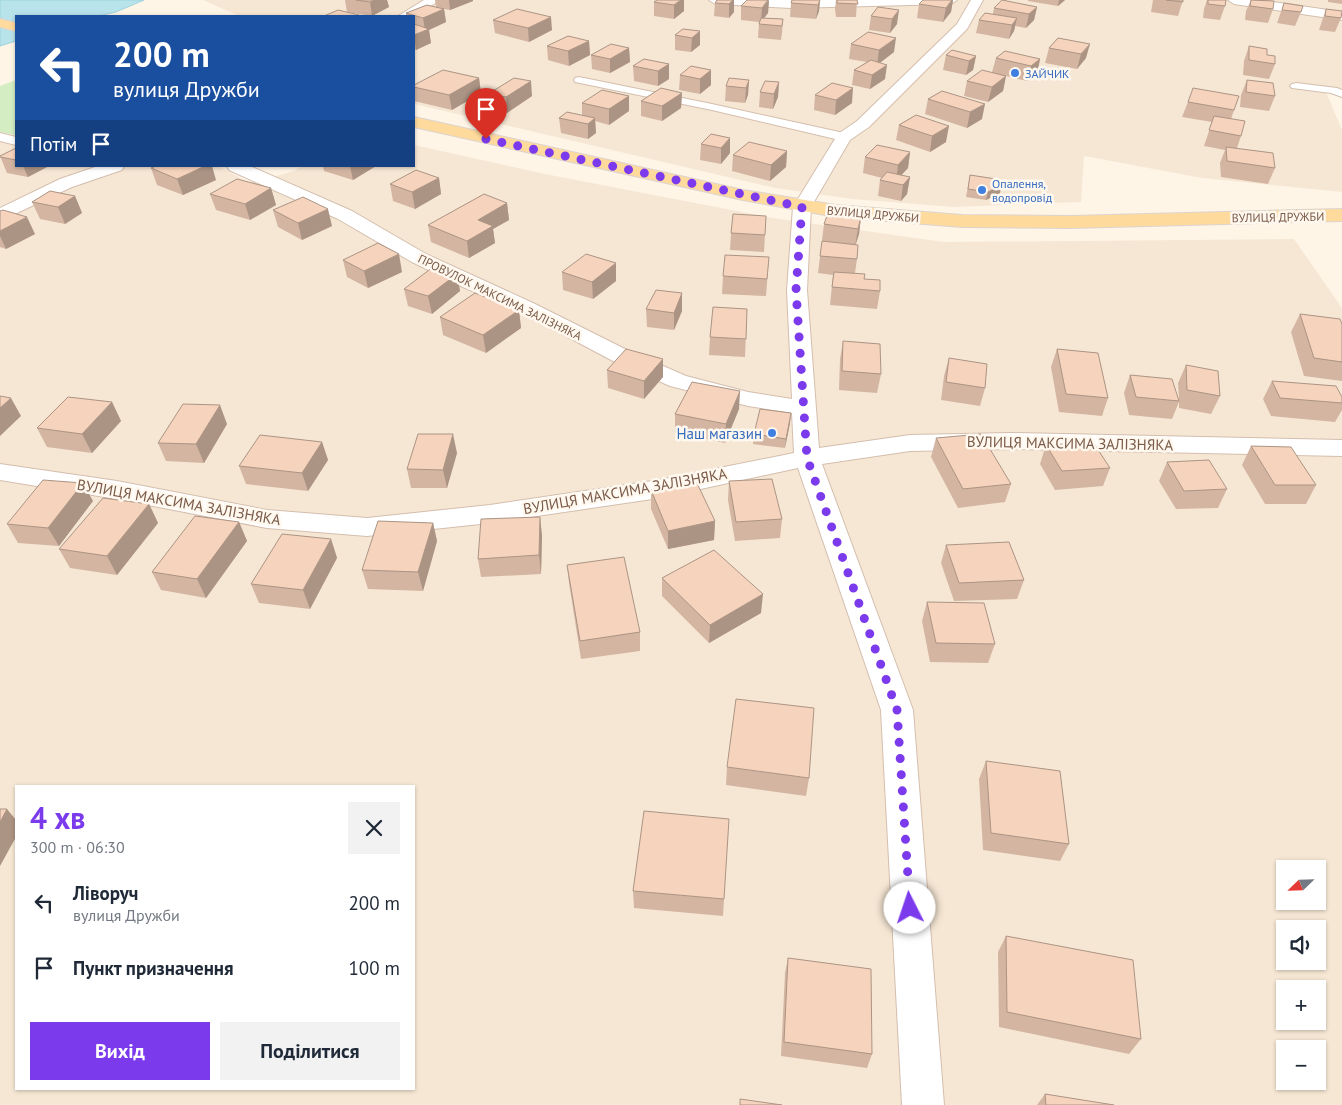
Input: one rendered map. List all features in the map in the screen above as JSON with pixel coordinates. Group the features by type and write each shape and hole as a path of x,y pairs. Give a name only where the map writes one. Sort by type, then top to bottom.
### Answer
{"main road":[{"path":"0,23 15,27"},
{"name":"ВУЛИЦЯ ДРУЖБИ","path":"415,122 802,207 962,221 1081,222 1342,215"}],"street":[{"path":"408,15 434,0"},
{"path":"715,0 792,4 951,0"},
{"path":"923,1105 897,710 807,458 796,290 802,207 844,136 863,124 962,26 977,0"},
{"path":"1234,0 1342,16"},
{"path":"0,215 66,183 113,167"},
{"name":"ПРОВУЛОК МАКСИМА ЗАЛІЗНЯКА","path":"237,167 345,215 419,258 526,307 621,356 678,381 748,399 805,408"},
{"name":"ВУЛИЦЯ МАКСИМА ЗАЛІЗНЯКА","path":"0,472 117,490 267,520 367,527 490,514 659,489 807,458 910,443 1003,441 1342,448"}],"lane":[{"path":"579,80 844,136"},
{"path":"1296,86 1334,90 1342,94"},
{"path":"0,137 15,141"}],"shaded area":[{"path":"203,0 1342,0 1342,93 1326,92 1342,130 1342,192 1202,178 1084,156 1081,202 954,207 852,199 775,188 415,104 415,15 237,15"},
{"path":"0,133 15,138 15,167 220,167 250,183 294,171 300,167 415,167 415,145 545,174 773,218 944,242 1294,239 1342,308 1342,1105 0,1105"}],"green space":[{"path":"15,80 15,135 0,132 0,86"}],"water":[{"path":"0,0 144,0 116,12 102,15 15,15 15,41 0,46"}],"building":[{"path":"356,0 374,0 370,2"},
{"path":"657,0 681,0 674,5 654,2"},
{"path":"717,0 733,0 729,4 715,3"},
{"path":"747,0 768,0 762,8 741,6"},
{"path":"792,0 820,0 818,5 791,3"},
{"path":"837,0 857,0 858,4 837,3"},
{"path":"923,0 952,0 946,8 919,4"},
{"path":"1002,0 1037,7 1029,14 994,8"},
{"path":"1166,0 1183,0 1183,2"},
{"path":"1208,0 1226,0 1225,6 1208,4"},
{"path":"1251,0 1274,1 1273,9 1250,6"},
{"path":"1284,3 1303,6 1301,12 1282,10"},
{"path":"427,5 444,9 423,18 406,13"},
{"path":"878,7 899,10 892,19 871,16"},
{"path":"517,9 551,17 528,28 493,20"},
{"path":"1326,9 1342,11 1341,18 1325,16"},
{"path":"338,10 359,15 326,15"},
{"path":"985,13 1017,18 1012,25 979,20"},
{"path":"761,18 783,19 782,26 759,24"},
{"path":"415,24 429,29 415,35"},
{"path":"683,29 700,31 692,38 675,35"},
{"path":"868,32 896,38 879,50 851,44"},
{"path":"568,36 589,41 568,51 547,46"},
{"path":"1058,38 1090,44 1081,54 1049,48"},
{"path":"611,44 629,48 610,59 591,55"},
{"path":"1249,46 1267,49 1267,55 1275,56 1275,64 1249,60"},
{"path":"952,50 976,56 969,61 946,55"},
{"path":"1005,51 1040,59 1031,66 996,58"},
{"path":"644,59 669,64 658,71 633,66"},
{"path":"871,60 887,65 872,75 854,70"},
{"path":"691,66 711,70 700,79 680,75"},
{"path":"443,70 479,78 449,95 415,87 415,84"},
{"path":"982,70 1006,76 992,87 967,81"},
{"path":"514,78 531,81 506,97 488,94"},
{"path":"729,78 749,80 746,88 726,86"},
{"path":"1247,80 1273,83 1275,96 1246,92"},
{"path":"765,81 779,82 774,94 760,92"},
{"path":"832,83 853,88 836,100 815,95"},
{"path":"661,88 682,93 662,106 641,101"},
{"path":"1193,88 1239,96 1234,110 1188,102"},
{"path":"602,90 629,96 609,109 582,103"},
{"path":"942,91 985,104 970,112 928,99"},
{"path":"567,112 595,118 588,124 559,118"},
{"path":"916,115 949,126 932,136 899,125"},
{"path":"1214,116 1245,121 1241,136 1209,130"},
{"path":"711,134 730,138 721,148 701,144"},
{"path":"749,142 787,151 771,165 733,155"},
{"path":"877,145 910,152 898,165 865,157"},
{"path":"1226,147 1273,153 1275,168 1227,161"},
{"path":"15,148 15,160 0,156"},
{"path":"154,167 203,167 177,179 151,168"},
{"path":"416,170 439,178 412,192 390,184"},
{"path":"887,172 910,177 903,185 880,180"},
{"path":"970,175 996,179 1002,185 988,192 968,189"},
{"path":"237,179 271,188 245,204 210,194"},
{"path":"50,191 75,196 58,207 32,202"},
{"path":"484,194 507,203 478,220 493,226 467,241 428,225"},
{"path":"303,197 328,209 298,223 273,210"},
{"path":"3,210 27,217 0,231 0,211"},
{"path":"828,213 861,217 858,229 824,224"},
{"path":"733,214 766,216 765,235 731,233"},
{"path":"822,241 858,245 857,259 820,256"},
{"path":"378,243 399,254 364,271 343,260"},
{"path":"586,254 616,263 592,282 562,272"},
{"path":"725,255 769,257 767,279 723,276"},
{"path":"433,267 457,274 428,296 404,289"},
{"path":"834,272 865,274 864,279 880,280 880,291 832,287"},
{"path":"656,290 682,293 674,313 646,309"},
{"path":"475,293 519,310 483,335 440,317"},
{"path":"713,307 747,309 746,339 710,337"},
{"path":"1300,314 1340,319 1342,324 1342,362 1314,358"},
{"path":"843,341 880,344 881,374 842,371"},
{"path":"626,349 663,359 644,381 607,370"},
{"path":"1057,349 1098,353 1108,398 1066,394"},
{"path":"949,358 987,364 985,388 946,382"},
{"path":"1186,365 1218,371 1220,396 1187,390"},
{"path":"1130,375 1172,379 1179,401 1136,397"},
{"path":"1272,381 1336,386 1342,397 1342,403 1280,398"},
{"path":"692,382 740,391 726,424 675,414"},
{"path":"0,396 11,398 0,408"},
{"path":"68,397 112,402 82,434 37,428"},
{"path":"183,404 220,405 196,444 158,443"},
{"name":"Наш магазин","path":"760,409 791,413 786,439 754,434"},
{"path":"418,434 453,434 443,470 407,469"},
{"path":"981,434 1011,484 963,489 936,438"},
{"path":"260,435 322,442 302,473 239,466"},
{"path":"1093,442 1110,468 1062,471 1046,445"},
{"path":"1251,446 1291,447 1316,485 1275,485"},
{"path":"1209,460 1227,489 1184,491 1167,462"},
{"path":"772,479 782,519 736,522 729,481"},
{"path":"43,480 83,483 48,528 7,524"},
{"path":"696,481 715,521 668,531 651,490"},
{"path":"103,498 149,504 107,556 59,549"},
{"path":"195,516 239,522 197,579 152,572"},
{"path":"540,517 539,555 478,559 481,519"},
{"path":"378,521 433,523 418,572 362,570"},
{"path":"282,534 331,539 303,590 251,584"},
{"path":"1009,542 1024,580 959,583 946,545"},
{"path":"714,550 763,594 710,625 662,578"},
{"path":"624,557 640,632 580,641 567,565"},
{"path":"927,602 984,603 995,644 936,643"},
{"path":"736,699 814,708 809,778 727,767"},
{"path":"986,761 1060,771 1069,844 991,833"},
{"path":"0,809 7,809 0,822"},
{"path":"644,811 729,819 724,899 633,891"},
{"path":"1006,936 1133,960 1141,1039 1007,1012"},
{"path":"788,958 871,969 872,1054 784,1042"},
{"path":"1045,1094 1114,1105 1046,1105"},
{"path":"740,1099 782,1105 740,1105"}],"place":[{"name":"ЗАЙЧИК","path":"1015,73"},
{"name":"Опалення, водопровід","path":"982,190"},
{"name":"Наш магазин","path":"772,433"}],"route":[{"path":"486,139 802,207 796,290 807,458 897,710 910,908"}]}
